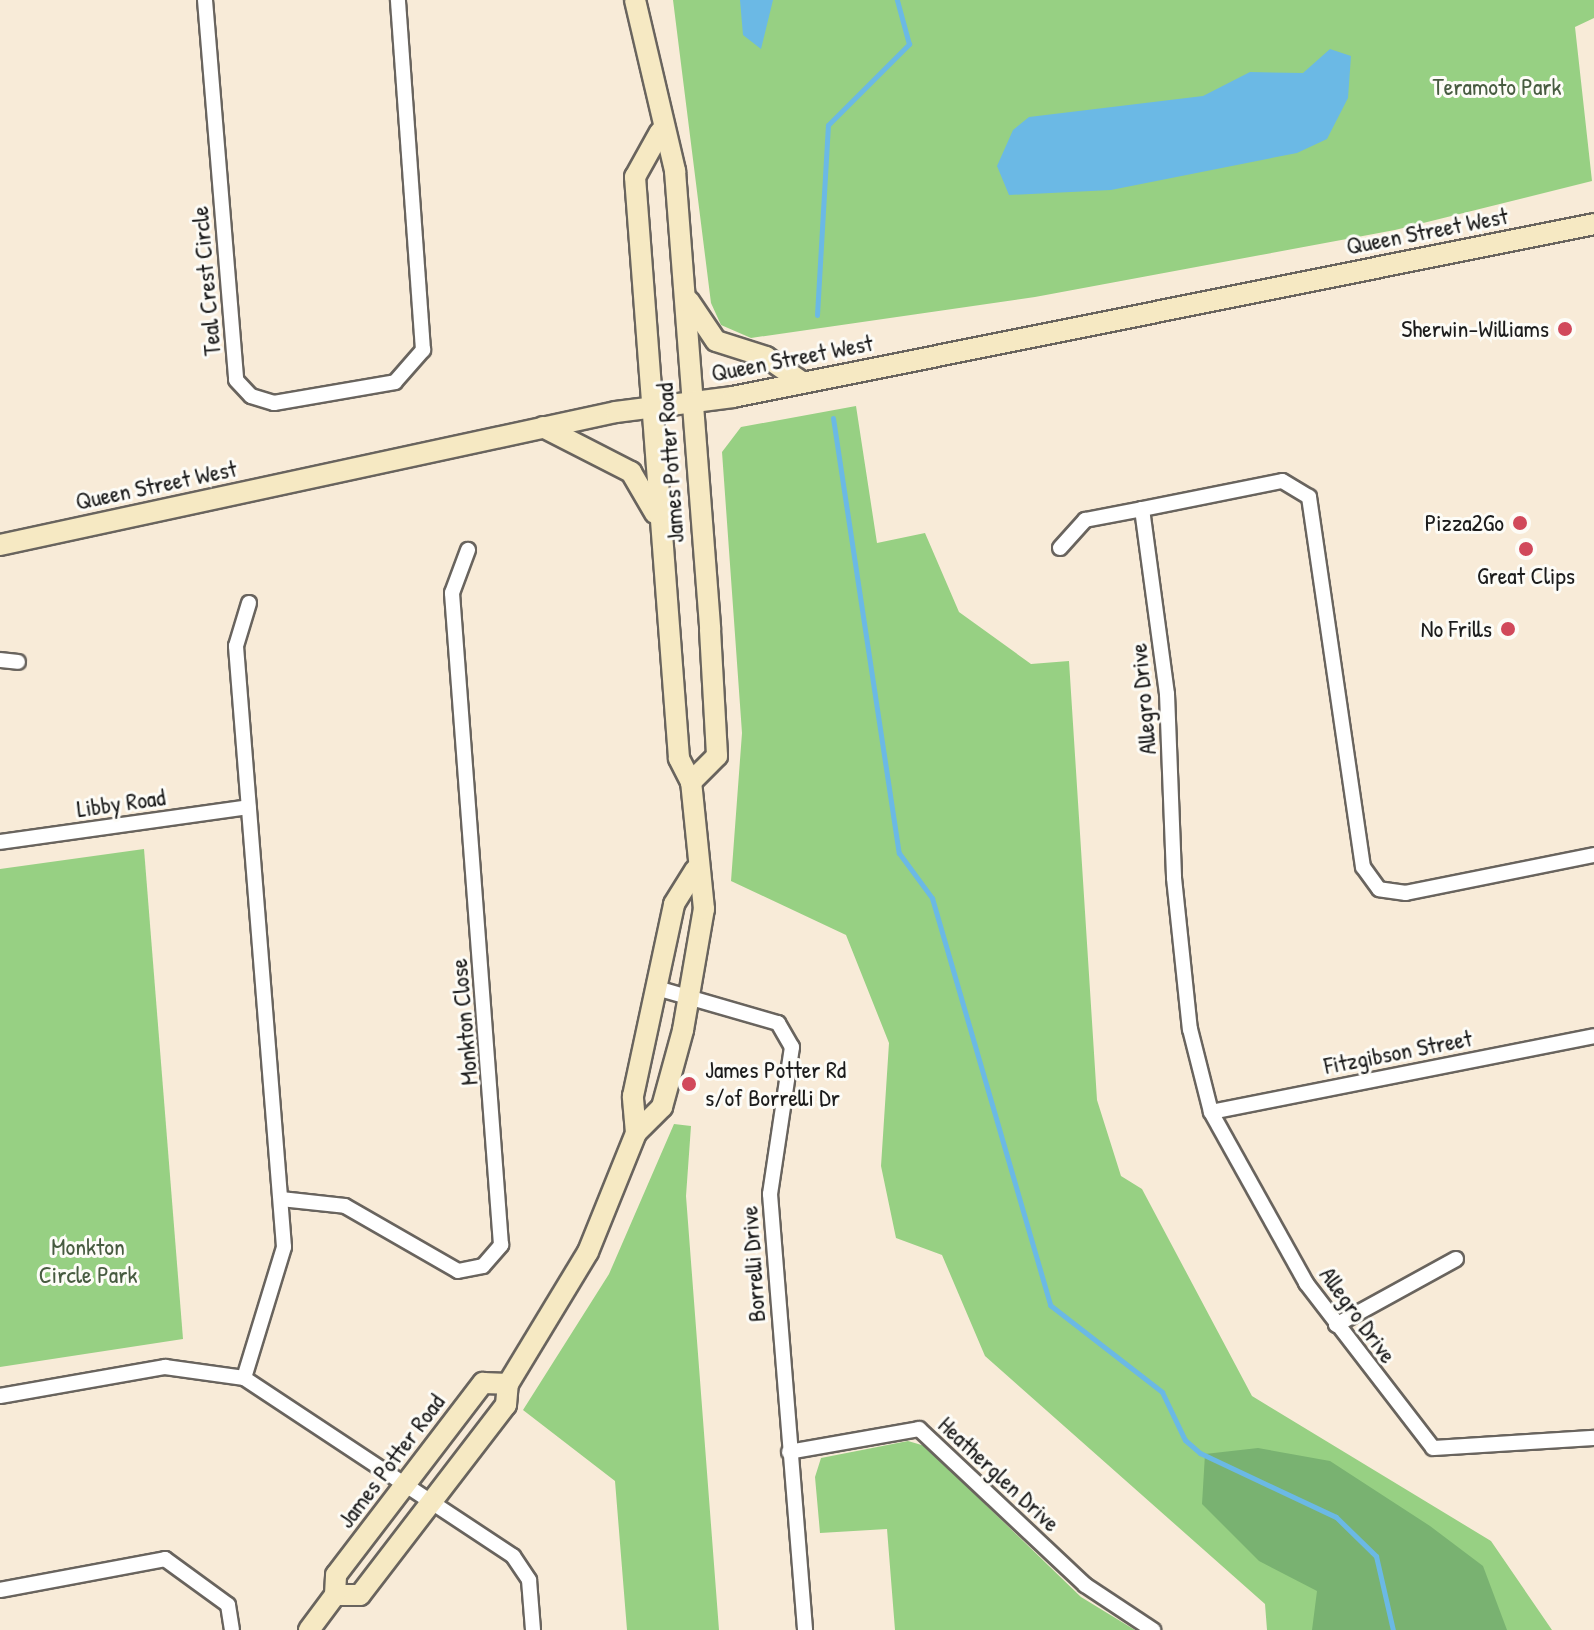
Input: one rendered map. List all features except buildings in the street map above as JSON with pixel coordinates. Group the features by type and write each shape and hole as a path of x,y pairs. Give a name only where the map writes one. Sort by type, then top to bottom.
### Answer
{"main road":[{"name":"James Potter Road","path":"635,0 660,132 675,171 692,402 717,756 691,782"},
{"name":"James Potter Road","path":"335,1595 360,1595 506,1405 508,1384 588,1252 636,1133 662,1107 690,997 704,909 695,870 691,782 679,758 635,177 660,132"},
{"name":"Queen Street West","path":"0,545 543,427 802,382 1594,224"},
{"path":"682,278 695,319 710,336 737,354 766,357 802,382"},
{"path":"543,427 631,472 645,488 663,543"},
{"name":"James Potter Road","path":"636,1133 633,1096 660,989 674,904 695,870"},
{"name":"James Potter Road","path":"309,1630 335,1595 336,1575 483,1383 508,1384"}],"street":[{"name":"Teal Crest Circle","path":"205,0 236,380 251,396 274,403 395,382 423,350 398,0"},
{"path":"1060,548 1085,520 1282,481 1309,497 1363,867 1379,889 1406,893 1594,855"},
{"name":"Allegro Drive","path":"1142,509 1167,694 1189,1015 1211,1112 1336,1325 1433,1448 1594,1438"},
{"name":"Monkton Close","path":"281,1199 345,1206 458,1271 483,1266 501,1245 452,593 468,550"},
{"path":"244,1378 281,1267 281,1199 236,646 249,603"},
{"path":"0,660 18,662"},
{"name":"Libby Road","path":"0,842 249,807"},
{"name":"Borrelli Drive","path":"660,989 778,1023 792,1047 770,1194 805,1630"},
{"name":"Fitzgibson Street","path":"1211,1112 1594,1036"},
{"path":"1336,1325 1456,1259"},
{"path":"0,1396 165,1367 244,1378 432,1502 523,1567 533,1630"},
{"name":"Heatherglen Drive","path":"789,1452 919,1429 1085,1585 1153,1630"},
{"path":"0,1590 165,1559 228,1605 232,1630"}],"green space":[{"name":"Teramoto Park","path":"673,0 1594,0 1594,18 1575,27 1592,181 1395,230 1035,297 751,338 721,325 711,303"},
{"path":"856,406 877,543 925,533 959,612 1031,664 1069,661 1097,1100 1121,1176 1142,1189 1252,1396 1491,1541 1552,1630 1267,1630 1265,1604 985,1356 942,1255 896,1238 881,1166 889,1043 846,935 731,881 742,733 722,452 741,427"},
{"name":"Monkton Circle Park","path":"144,849 183,1339 0,1367 0,869"},
{"path":"674,1124 691,1126 686,1196 719,1630 627,1630 615,1481 523,1410 609,1274"},
{"path":"908,1441 925,1446 1081,1597 1135,1630 895,1630 887,1529 820,1533 815,1477 821,1458"},
{"path":"1258,1448 1330,1461 1430,1526 1483,1566 1507,1630 1312,1630 1317,1591 1259,1561 1202,1504 1205,1454"}],"water":[{"path":"740,0 773,0 761,49 743,35"},
{"path":"1330,49 1351,56 1348,98 1327,139 1297,153 1111,190 1009,195 997,166 1013,130 1029,117 1203,96 1250,72 1303,73"}],"waterway":[{"path":"817,315 828,125 909,44 897,0"},
{"path":"833,418 899,853 932,898 1050,1305 1162,1392 1185,1440 1200,1453 1336,1517 1376,1556 1393,1630"}],"place":[{"name":"Sherwin-Williams","path":"1565,329"},
{"name":"Pizza2Go","path":"1520,523"},
{"name":"Great Clips","path":"1526,549"},
{"name":"No Frills","path":"1508,629"},
{"name":"James Potter Rd s/of Borrelli Dr","path":"689,1084"}]}
